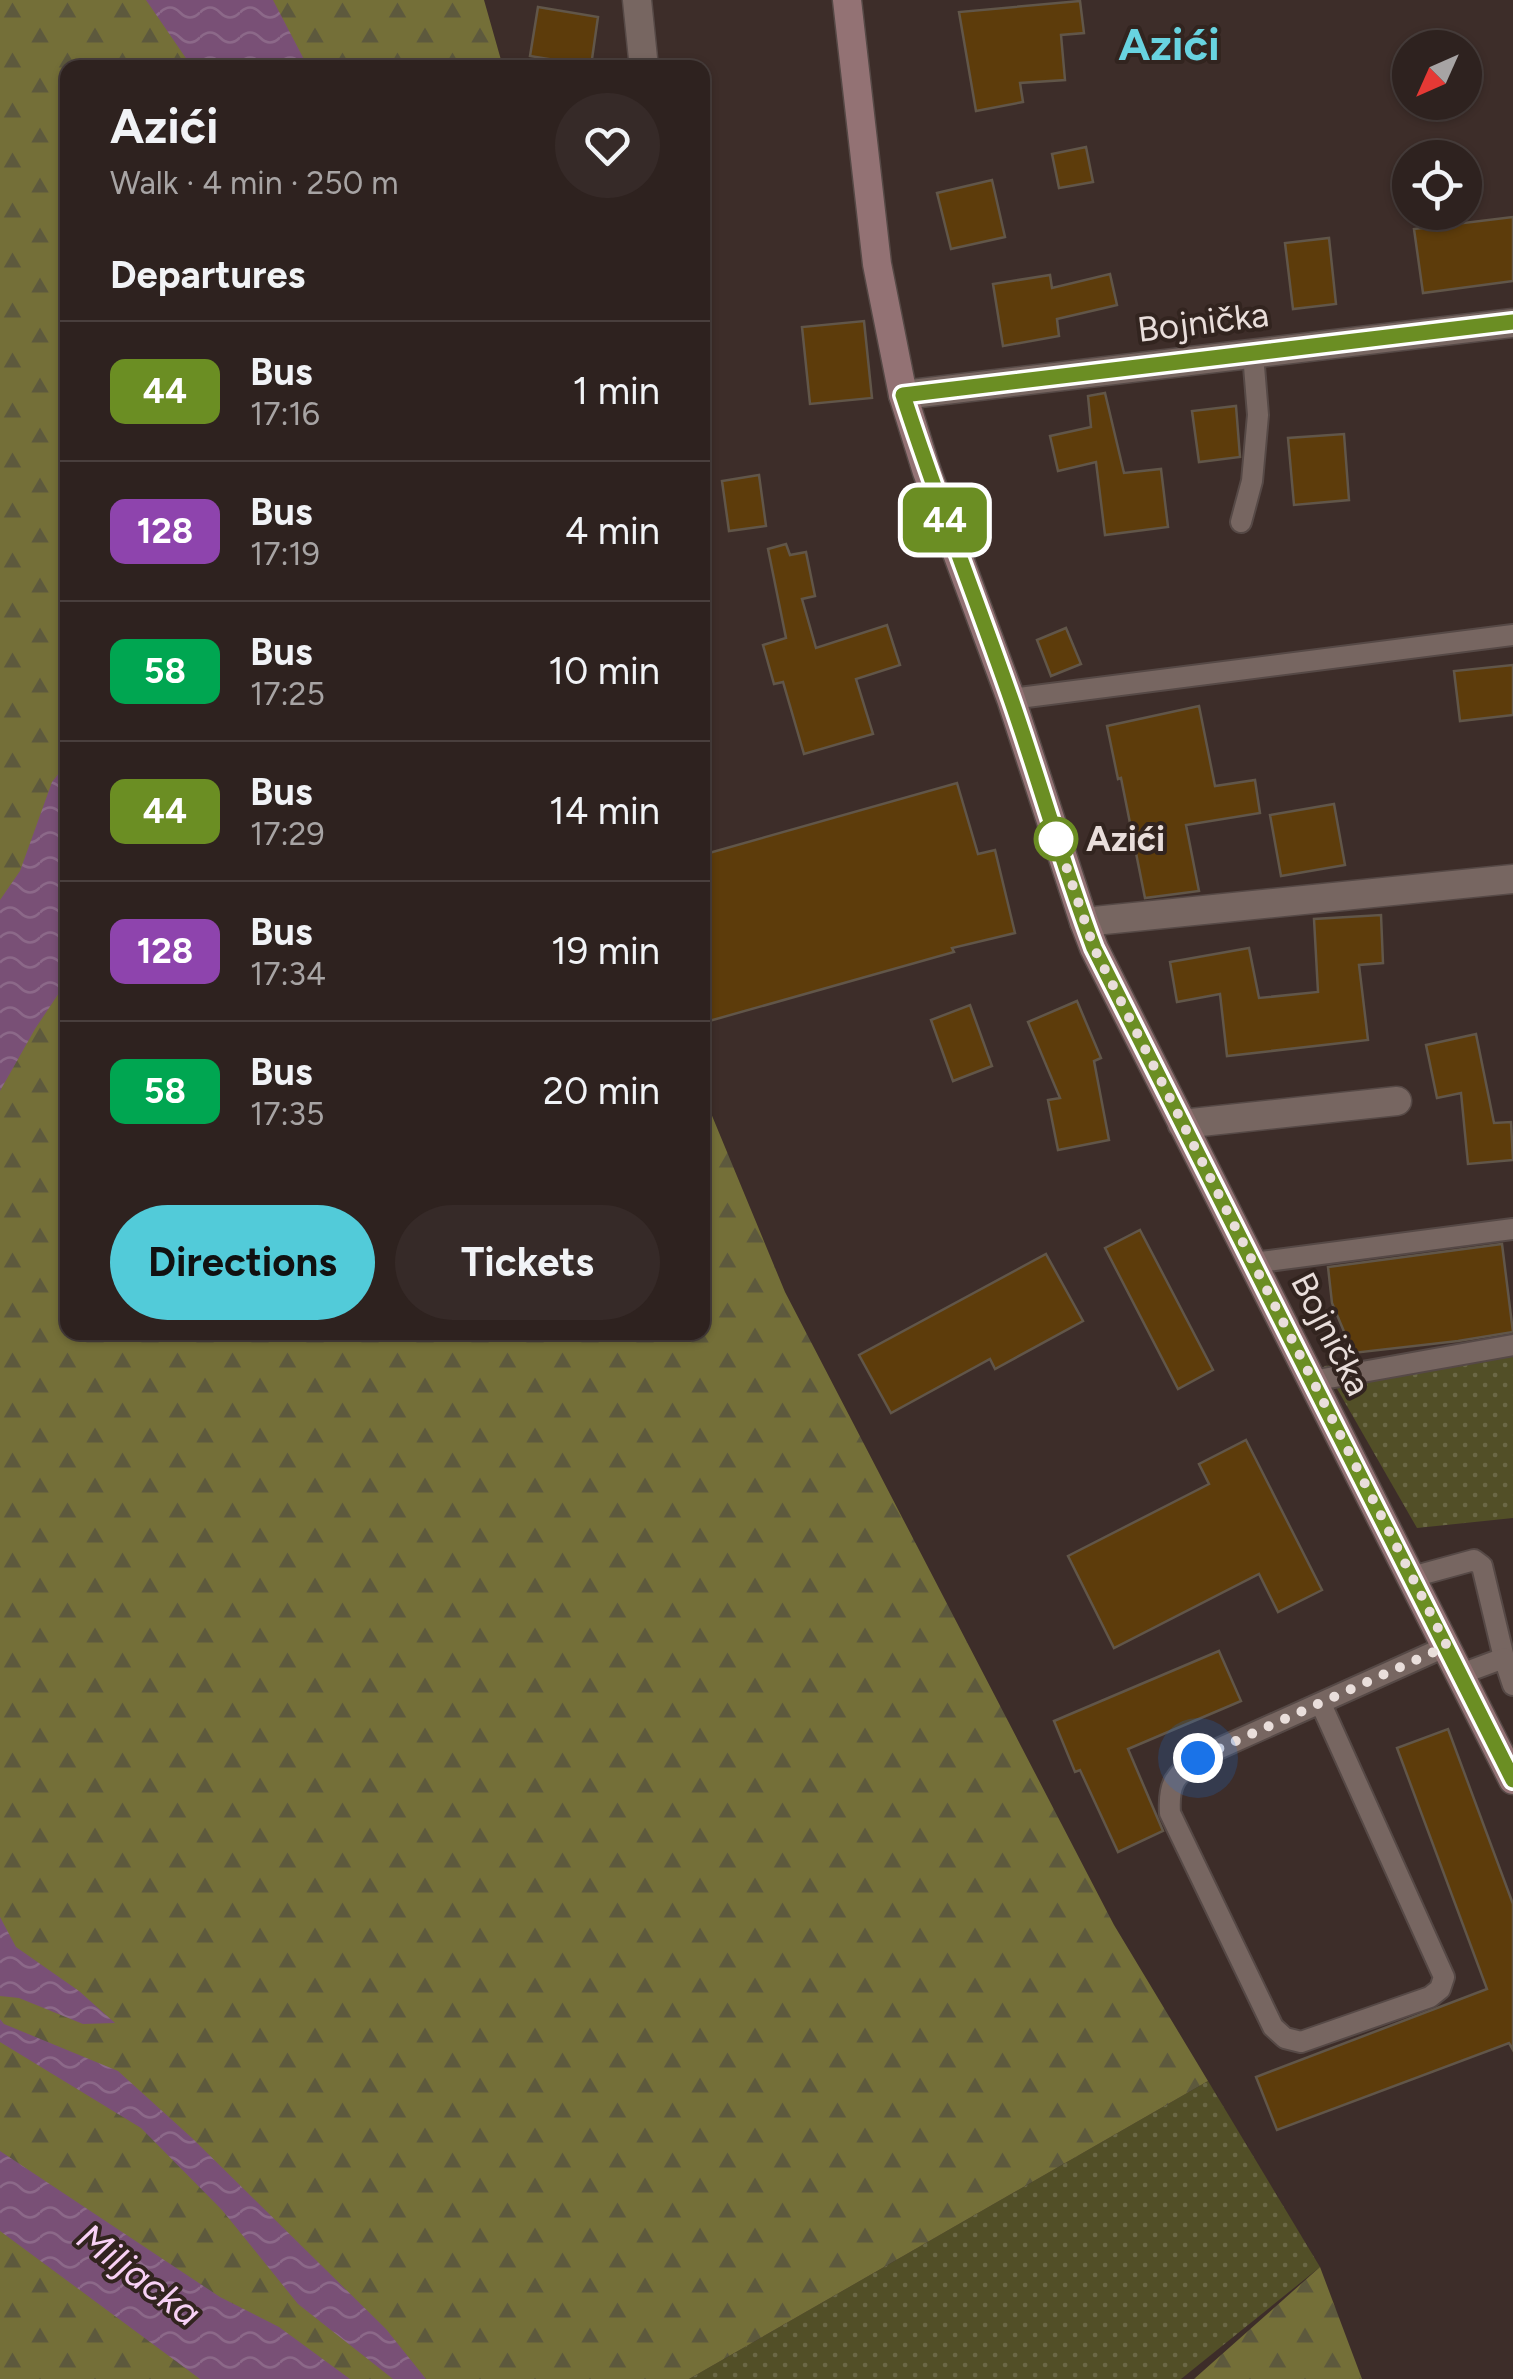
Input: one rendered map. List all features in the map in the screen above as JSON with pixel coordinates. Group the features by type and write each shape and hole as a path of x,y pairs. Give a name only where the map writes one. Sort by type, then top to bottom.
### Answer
{"main road":[{"name":"Bojnička","path":"848,0 877,264 903,395 927,472 1011,699 1084,922 1513,1780"}],"street":[{"path":"637,0 643,60"},
{"name":"Bojnička","path":"903,395 1513,322"},
{"path":"1084,922 1513,878"},
{"path":"1182,1124 1397,1101"}],"lane":[{"path":"1242,522 1252,481 1258,414 1253,354"},
{"path":"1011,699 1513,635"},
{"path":"1253,1264 1513,1229"},
{"path":"1312,1381 1513,1346"},
{"path":"1412,1577 1474,1560 1479,1562 1513,1685"},
{"path":"1321,1704 1444,1977 1440,1989 1430,1997 1301,2042 1285,2038 1273,2027 1170,1813 1172,1782 1198,1758 1447,1646"},
{"path":"1460,1674 1504,1658"}],"shaded area":[{"path":"1513,1348 1513,1518 1417,1528 1324,1366"},
{"path":"1208,2081 1320,2267 1181,2379 689,2379"}],"green space":[{"path":"0,0 484,0 501,60 60,60 60,1340 710,1340 710,1111 785,1292 1114,1925 1208,2081 689,2379 0,2379"},
{"path":"1320,2267 1362,2379 1194,2379"}],"water":[{"path":"146,0 273,0 304,60 187,60"},
{"path":"60,772 60,992 0,1091 0,900 20,871 52,782"},
{"path":"0,1917 16,1947 79,1991 115,2023 83,2024 19,1998 0,1996"},
{"path":"0,2019 118,2071 192,2138 386,2329 426,2379 393,2379 298,2304 222,2210 141,2128 0,2042"},
{"name":"Miljacka","path":"0,2151 220,2297 279,2327 350,2379 200,2379 0,2231"}],"building":[{"path":"1080,1 1084,33 1061,35 1065,80 1020,83 1023,102 976,111 959,12"},
{"path":"538,7 598,17 592,60 530,56"},
{"path":"1086,147 1093,182 1059,188 1052,154"},
{"path":"992,180 1005,237 951,249 937,193"},
{"path":"1513,217 1513,281 1423,293 1414,230 1482,230 1482,221"},
{"path":"1329,238 1336,304 1293,309 1285,243"},
{"path":"1110,274 1117,305 1057,319 1059,336 1003,346 993,284 1050,275 1052,288"},
{"path":"864,321 872,398 810,404 802,327"},
{"path":"1105,393 1124,473 1161,469 1168,527 1105,535 1096,462 1058,471 1050,436 1091,427 1088,396"},
{"path":"1236,406 1240,457 1199,462 1192,411"},
{"path":"1344,434 1349,500 1294,505 1288,438"},
{"path":"759,475 766,526 729,531 722,481"},
{"path":"786,544 790,555 806,552 815,596 802,599 816,648 887,625 900,665 856,679 873,734 804,754 783,682 774,684 763,645 786,638 768,549"},
{"path":"1066,628 1081,664 1051,676 1037,640"},
{"path":"1513,665 1513,715 1460,721 1454,671"},
{"path":"1199,706 1215,786 1255,780 1260,813 1186,825 1199,891 1145,898 1107,726"},
{"path":"957,783 978,854 995,850 1015,933 952,948 954,952 710,1021 710,853"},
{"path":"1334,804 1345,865 1281,876 1270,815"},
{"path":"1381,915 1383,963 1359,965 1368,1040 1227,1056 1220,994 1177,1002 1170,962 1249,948 1259,998 1318,992 1314,919"},
{"path":"1077,1001 1101,1058 1094,1061 1109,1140 1058,1150 1048,1100 1060,1098 1028,1022"},
{"path":"970,1005 992,1066 953,1081 931,1020"},
{"path":"1476,1034 1494,1123 1511,1122 1513,1160 1468,1164 1461,1093 1437,1098 1426,1045"},
{"path":"1140,1230 1213,1370 1178,1389 1105,1248"},
{"path":"1502,1244 1513,1332 1353,1353 1332,1303 1328,1267"},
{"path":"1046,1254 1083,1321 995,1369 990,1359 891,1413 859,1355"},
{"path":"1246,1440 1322,1590 1278,1612 1259,1574 1114,1648 1068,1556 1209,1484 1199,1464"},
{"path":"1219,1651 1241,1701 1128,1749 1163,1831 1118,1852 1080,1770 1075,1772 1054,1721"},
{"path":"1448,1729 1513,1904 1513,2050 1509,2043 1277,2130 1256,2077 1487,1989 1397,1748"}],"bus line":[{"name":"44","path":"1513,322 903,395 1094,948 1513,1780"}],"place":[{"name":"Azići","path":"1056,839"}],"district":[{"name":"Azići","path":"1169,44"}],"route":[{"path":"1056,839 1053,828 1094,948 1447,1646 1198,1758"}]}
